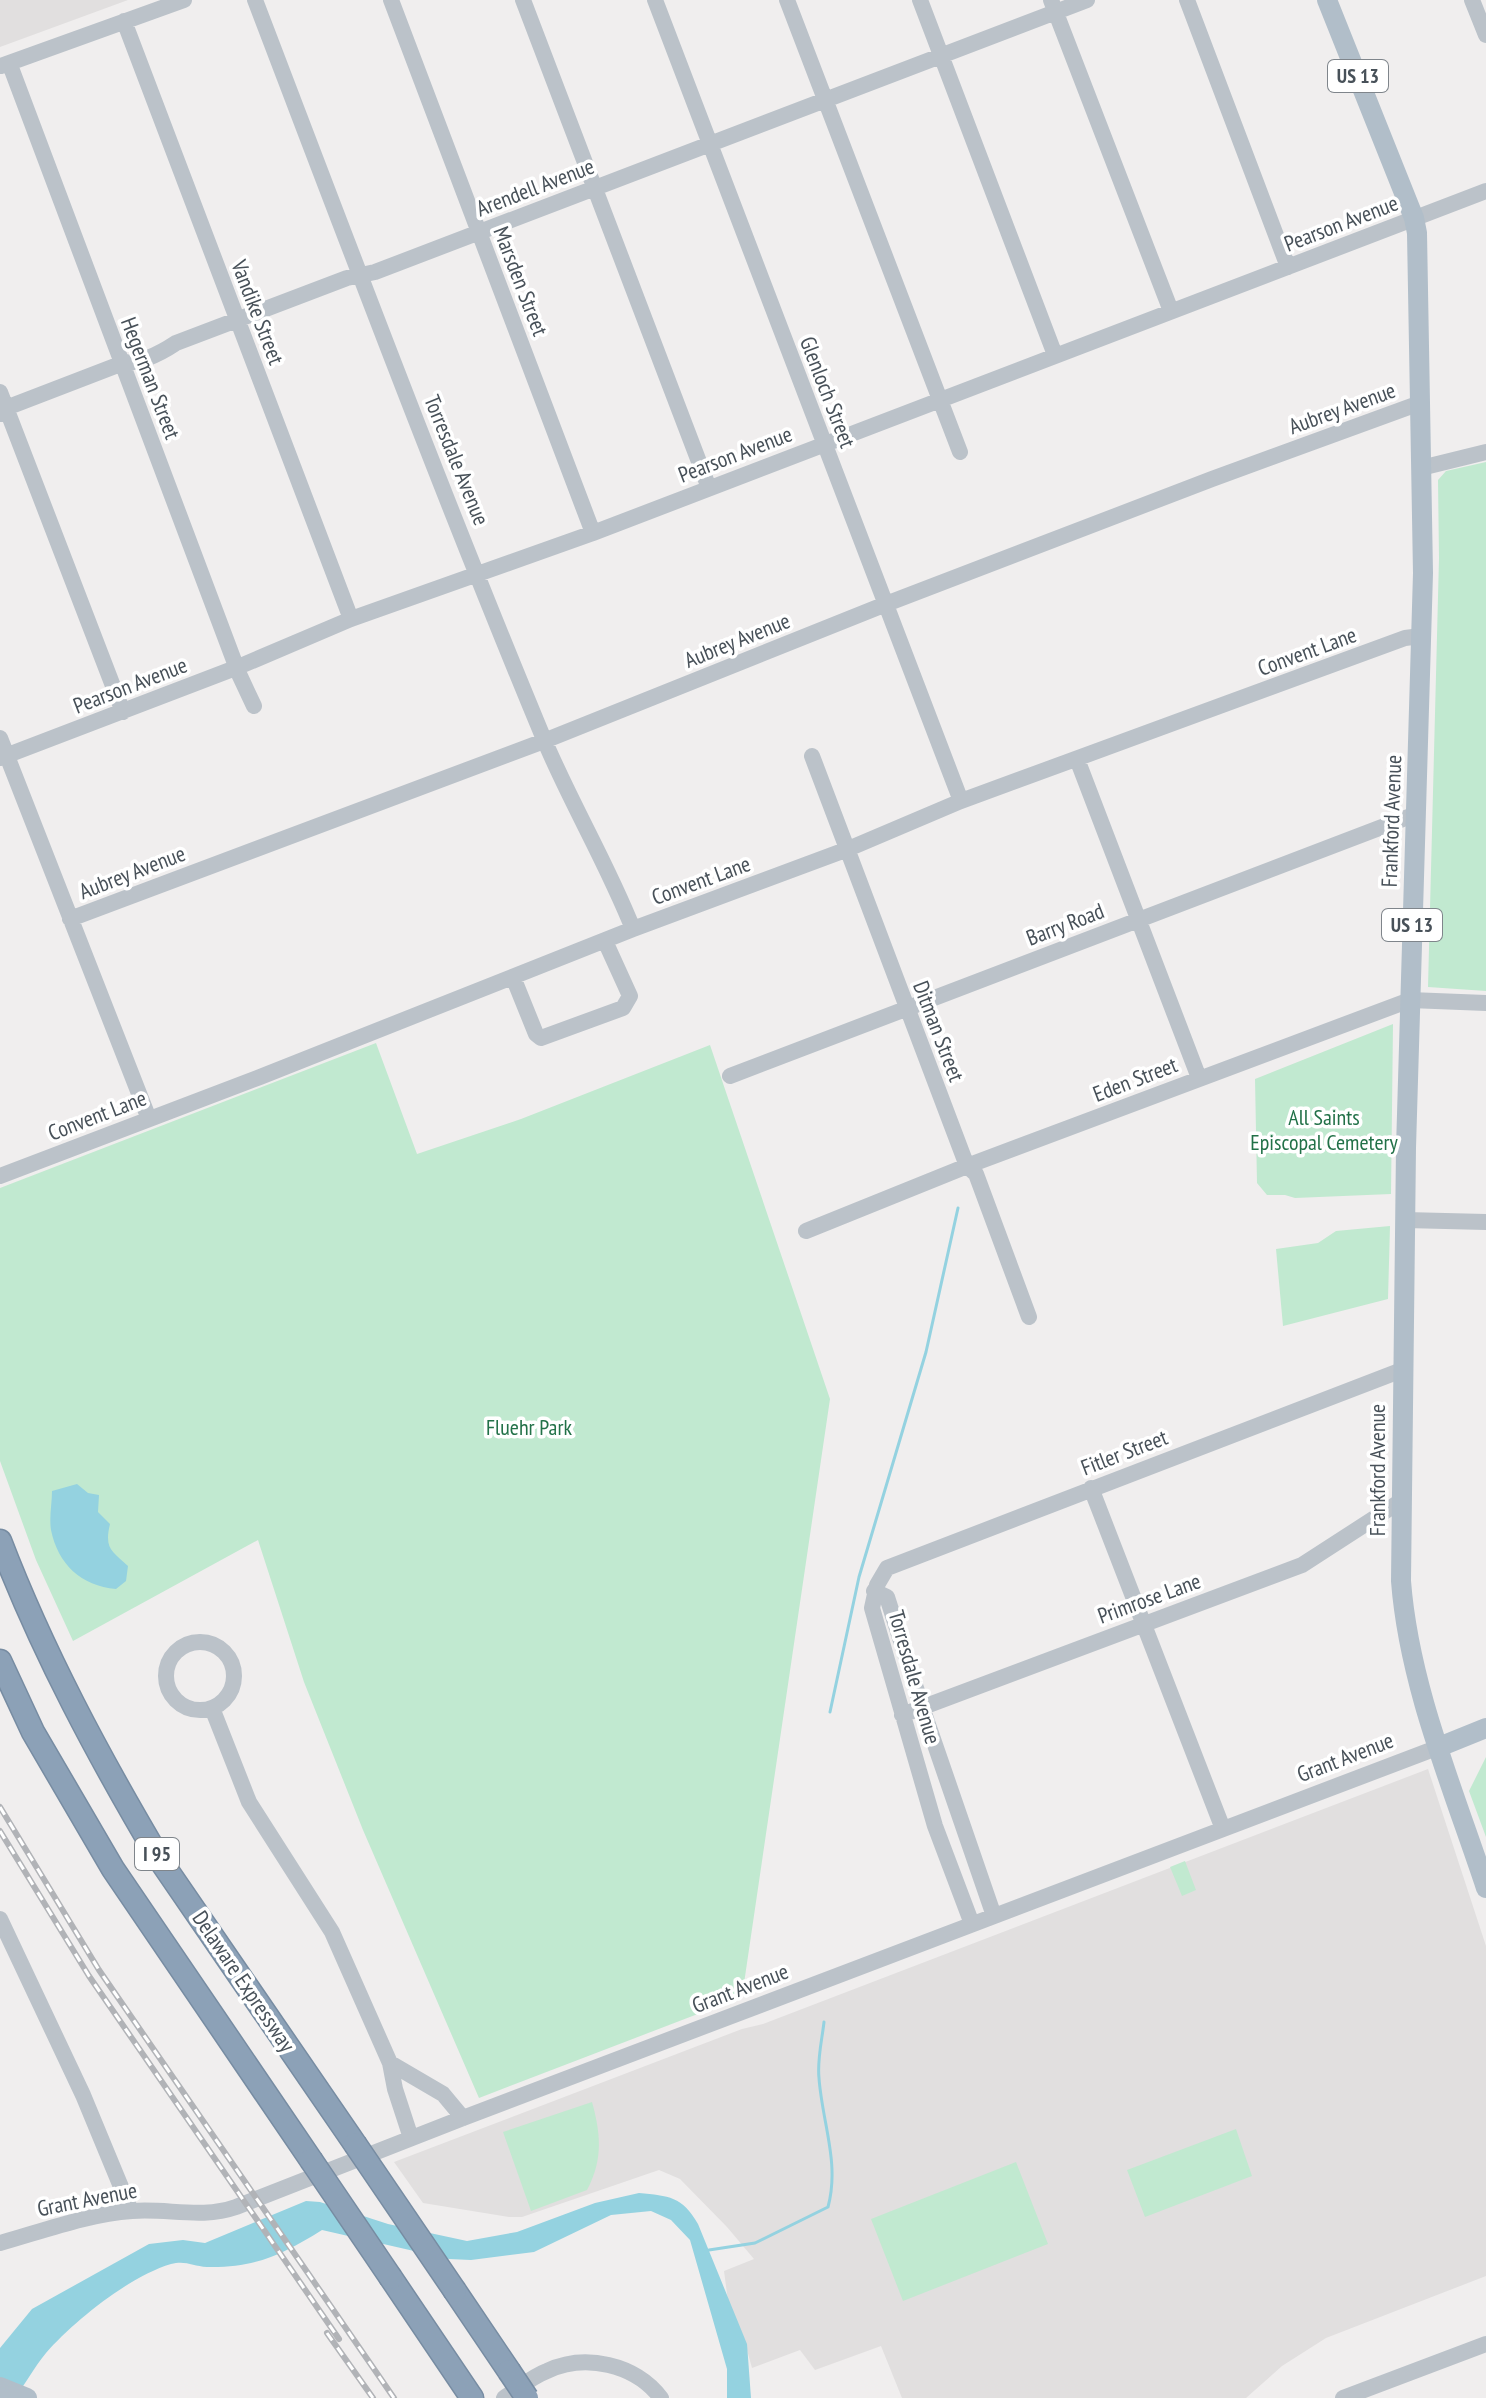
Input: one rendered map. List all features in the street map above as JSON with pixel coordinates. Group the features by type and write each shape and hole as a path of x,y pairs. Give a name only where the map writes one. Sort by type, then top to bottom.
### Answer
{"highway":[{"name":"Delaware Expressway","path":"0,1541 49,1658 160,1860 527,2398"},
{"name":"Delaware Expressway","path":"0,1661 33,1732 113,1869 472,2397"}],"main road":[{"name":"Frankford Avenue","path":"1327,0 1414,218 1417,233 1421,636 1405,1220 1401,1567 1406,1625 1416,1673 1486,1888"},
{"name":"Grant Avenue","path":"1439,1747 1486,1728"},
{"path":"0,2387 24,2397"}],"street":[{"path":"3,67 184,0"},
{"name":"Torresdale Avenue","path":"255,0 544,741 620,895 633,929"},
{"name":"Marsden Street","path":"391,0 593,533"},
{"path":"523,0 709,488"},
{"name":"Glenloch Street","path":"655,0 961,801"},
{"path":"787,0 960,452"},
{"path":"920,0 1055,355"},
{"name":"Arendell Avenue","path":"2,405 123,363 133,363 237,319 479,232 941,56 1053,6 1087,0"},
{"path":"1187,0 1288,267"},
{"path":"1472,0 1486,35"},
{"path":"1053,6 1171,311"},
{"name":"Vandike Street","path":"124,21 351,619"},
{"name":"Hegerman Street","path":"3,67 123,363 254,706"},
{"name":"Pearson Avenue","path":"3,757 238,667 351,619 593,533 1486,191"},
{"name":"Aubrey Avenue","path":"70,919 544,741 886,604 1212,479 1420,403"},
{"path":"2,405 123,712"},
{"path":"1421,468 1486,452"},
{"name":"Convent Lane","path":"0,1176 633,929 848,849 961,801 1405,638 1421,636"},
{"path":"0,738 3,757 149,1119"},
{"name":"Ditman Street","path":"812,756 906,1009 967,1166 976,1174 1029,1317"},
{"path":"1077,759 1199,1078"},
{"name":"Barry Road","path":"730,1076 1416,814"},
{"path":"513,977 536,1034 541,1038 623,1008 630,996 605,941"},
{"name":"Eden Street","path":"806,1231 967,1166 1410,1000 1486,1003"},
{"path":"1405,1220 1486,1222"},
{"name":"Fitler Street","path":"874,1591 887,1568 896,1563 1402,1370"},
{"path":"1091,1488 1223,1829"},
{"name":"Primrose Lane","path":"902,1715 1307,1563 1401,1501"},
{"name":"Torresdale Avenue","path":"972,1924 935,1826 902,1715 872,1608 874,1591 887,1597 994,1916"},
{"path":"202,1642 215,1646 227,1655 233,1667 234,1682 229,1695 212,1708 198,1711 184,1707 169,1692 166,1678 168,1664 176,1652 188,1644 202,1642"},
{"path":"212,1708 249,1802 332,1932 390,2063 411,2138"},
{"name":"Grant Avenue","path":"0,2243 104,2215 131,2211 207,2213 227,2210 1439,1747"},
{"path":"0,1919 83,2095 131,2211"},
{"path":"390,2063 443,2094 463,2118"},
{"path":"1343,2398 1378,2391 1486,2344"},
{"path":"504,2398 550,2369 588,2362 634,2374 661,2398"}],"shaded area":[{"path":"0,0 128,0 0,47"},
{"path":"1428,1769 1486,1946 1486,2276 1326,2338 1282,2366 1246,2398 902,2398 881,2346 815,2370 800,2350 752,2368 747,2350 730,2316 724,2271 754,2259 680,2179 659,2170 522,2217 509,2217 423,2203 394,2162 742,2029 763,2024"}],"green space":[{"path":"1486,462 1486,991 1428,987 1439,558 1438,480 1446,471"},
{"name":"All Saints Episcopal Cemetery","path":"1393,1024 1391,1194 1295,1198 1267,1195 1257,1183 1255,1079"},
{"name":"Fluehr Park","path":"376,1043 417,1154 521,1119 710,1045 830,1399 742,1997 479,2098 363,1830 304,1682 258,1540 73,1641 36,1560 0,1461 0,1188"},
{"path":"1390,1226 1388,1299 1283,1326 1276,1249 1318,1243 1336,1231"},
{"path":"1486,1757 1486,1837 1469,1791"},
{"path":"1185,1861 1196,1890 1182,1896 1170,1867"},
{"path":"592,2102 599,2147 596,2168 587,2190 531,2211 503,2132"},
{"path":"1236,2129 1252,2176 1145,2217 1127,2170"},
{"path":"1016,2162 1048,2244 903,2301 871,2219"}],"water":[{"path":"77,1484 88,1493 99,1495 98,1512 110,1524 109,1544 128,1566 126,1581 116,1589 82,1578 65,1563 54,1542 50,1525 52,1491"},
{"path":"639,2193 674,2199 686,2208 698,2224 747,2344 751,2398 727,2398 727,2369 690,2240 671,2220 651,2211 611,2215 534,2252 471,2260 449,2259 322,2230 281,2253 254,2262 224,2267 171,2264 138,2278 87,2314 46,2353 14,2398 0,2398 0,2348 32,2309 149,2244 183,2240 205,2243 306,2201 320,2202 388,2224 467,2241 517,2232 595,2203"}],"waterway":[{"path":"830,1712 859,1577 926,1352 958,1208"},
{"path":"709,2250 755,2243 828,2207 831,2158 819,2071 824,2022"}],"railway":[{"path":"0,1807 99,1970 394,2398"},
{"path":"0,1831 89,1976 339,2339"},
{"path":"327,2333 373,2398"}]}
